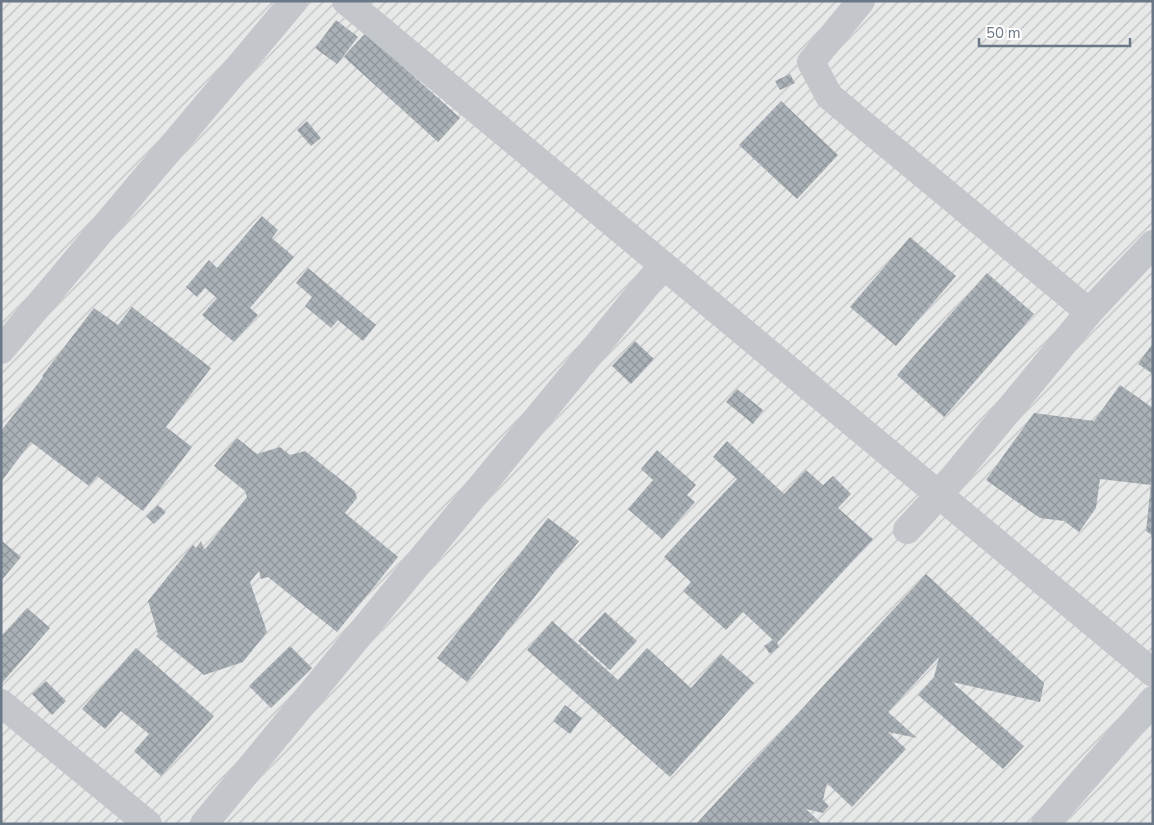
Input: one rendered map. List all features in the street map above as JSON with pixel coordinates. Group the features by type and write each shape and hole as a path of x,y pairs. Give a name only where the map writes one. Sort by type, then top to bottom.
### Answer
{"lane":[{"path":"1,350 294,1"},
{"path":"346,1 1153,673"},
{"path":"861,1 811,62 829,96 1089,312"},
{"path":"907,530 939,495 1089,312 1153,244"},
{"path":"204,824 663,265"},
{"path":"1045,824 1153,700"},
{"path":"1,703 148,824"}],"shaded area":[{"path":"1,1 1153,1 1153,824 1,824"}],"building":[{"path":"336,20 358,37 337,64 315,48"},
{"path":"371,27 387,52 460,118 438,142 344,57"},
{"path":"790,74 795,83 780,90 775,81"},
{"path":"781,101 838,155 797,199 739,145"},
{"path":"307,121 321,138 311,146 297,130"},
{"path":"262,216 278,230 272,238 294,257 250,308 258,315 234,342 202,315 217,298 205,288 197,297 186,287 209,260 217,268"},
{"path":"910,237 956,276 896,346 850,307"},
{"path":"308,268 376,325 363,341 338,320 331,328 305,306 312,297 296,283"},
{"path":"987,273 1034,314 944,417 897,375"},
{"path":"132,307 211,368 166,427 192,447 143,511 97,476 89,486 31,442 1,482 1,431 42,376 94,308 118,325"},
{"path":"635,341 654,359 631,384 612,366"},
{"path":"1153,343 1153,374 1138,364"},
{"path":"1120,385 1153,408 1153,536 1146,531 1151,485 1100,479 1096,508 1079,532 1064,521 1040,518 986,480 1034,413 1094,421"},
{"path":"737,389 763,410 753,424 726,402"},
{"path":"237,438 257,454 280,447 290,455 305,451 355,491 357,498 345,513 398,557 337,632 268,577 261,579 259,571 250,582 267,632 243,662 204,675 156,636 158,634 148,601 193,545 196,548 201,541 204,549 206,548 247,497 245,491 214,466"},
{"path":"727,441 784,494 806,470 823,485 833,476 851,494 838,508 873,539 777,643 779,647 770,654 764,646 773,640 743,612 726,630 683,591 691,582 664,557 737,479 713,457"},
{"path":"657,450 696,485 687,495 695,502 662,539 628,509 653,480 641,469"},
{"path":"158,505 166,512 154,524 146,516"},
{"path":"548,518 579,541 467,682 437,658"},
{"path":"1,540 21,557 1,581"},
{"path":"926,574 1044,683 1040,702 952,682 1024,746 1003,769 918,695 934,677 939,657 888,712 917,738 888,732 906,749 852,807 827,783 823,800 829,806 823,813 806,809 822,824 810,821 808,824 696,824"},
{"path":"27,608 50,628 1,684 1,637"},
{"path":"605,612 637,641 610,670 578,641"},
{"path":"552,621 618,680 647,648 691,688 721,654 754,683 670,777 527,650"},
{"path":"290,646 312,668 271,708 249,686"},
{"path":"136,648 214,716 161,776 134,751 149,734 121,711 105,729 82,709"},
{"path":"46,681 66,701 52,715 32,694"},
{"path":"565,705 582,718 570,734 553,721"}]}
